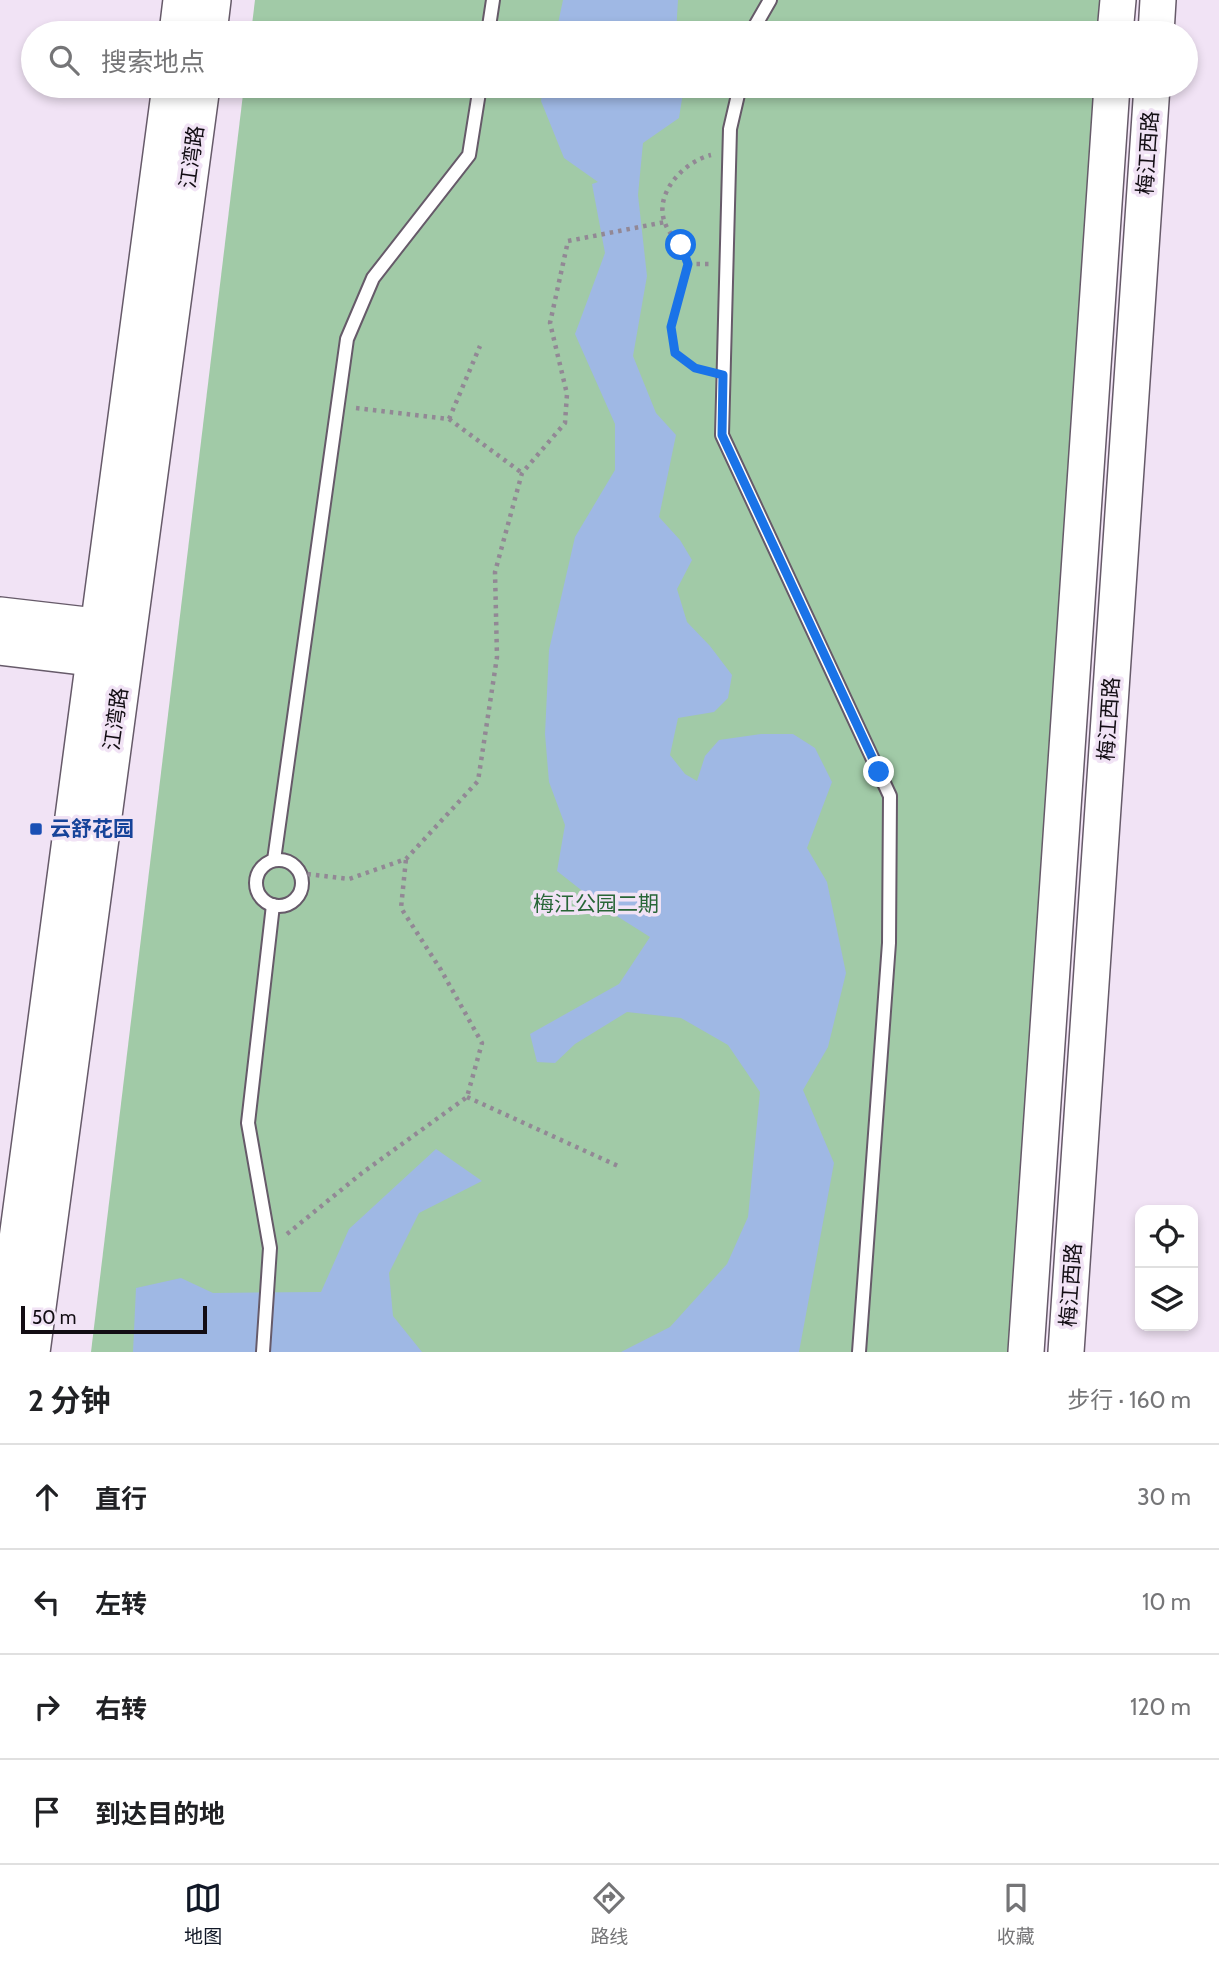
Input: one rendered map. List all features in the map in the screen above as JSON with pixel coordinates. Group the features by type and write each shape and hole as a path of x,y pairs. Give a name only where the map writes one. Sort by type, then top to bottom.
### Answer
{"main road":[{"path":"178,21 181,0"},
{"path":"210,21 213,0"},
{"path":"1116,21 1118,0"},
{"path":"1157,21 1158,0"},
{"name":"江湾路","path":"32,1352 169,98"},
{"name":"江湾路","path":"2,1352 110,644 200,98"},
{"name":"梅江西路","path":"1026,1352 1111,98"},
{"name":"梅江西路","path":"1066,1352 1151,98"},
{"path":"0,615 110,644"},
{"path":"0,647 110,644"}],"lane":[{"path":"490,21 493,0"},
{"path":"758,21 770,0"},
{"path":"274,860 347,339 373,278 469,155 478,98"},
{"path":"737,98 730,129 729,151 722,435 890,796 889,943 859,1352"},
{"path":"274,860 289,863 299,873 301,880 298,895 287,904 273,905 260,897 256,882 261,868 274,860"},
{"path":"263,1352 270,1248 248,1123 273,905"}],"path":[{"path":"723,375 695,368 675,353 671,327 688,264 681,245 664,222 664,197 676,176 700,158 729,151"},
{"path":"299,873 349,879 406,859 478,782 497,657 495,572 522,473 565,423 567,394 551,323 568,241 664,222"},
{"path":"449,419 480,346"},
{"path":"337,406 449,419 522,473"},
{"path":"270,1248 362,1173 467,1097 482,1043 441,970 401,908 406,859"},
{"path":"467,1097 618,1166"}],"green space":[{"path":"255,0 1112,0 1111,21 252,21"},
{"name":"梅江公园二期","path":"243,98 1105,98 1011,1352 91,1352"}],"water":[{"path":"563,0 678,0 677,21 559,21"},
{"path":"542,98 682,98 679,118 643,143 638,195 647,276 633,356 656,413 676,435 659,517 680,540 692,560 677,589 687,622 732,675 728,698 714,712 678,718 670,755 685,774 697,781 705,756 719,740 761,734 793,734 815,748 832,782 807,848 827,882 846,973 828,1047 803,1090 834,1163 799,1352 621,1352 670,1327 727,1264 748,1217 760,1092 728,1045 681,1018 627,1012 575,1044 555,1063 537,1062 530,1034 619,984 650,937 604,908 557,871 565,825 549,782 545,734 549,650 575,537 615,470 615,424 575,334 605,253 592,184 598,182 564,158"},
{"path":"436,1149 482,1181 419,1213 389,1273 393,1316 422,1352 133,1352 136,1288 181,1278 213,1293 321,1292 349,1229"}],"place":[{"name":"云舒花园","path":"36,829"}],"route":[{"path":"681,245 688,264 671,327 675,353 695,368 723,375 722,435 879,772"}]}
